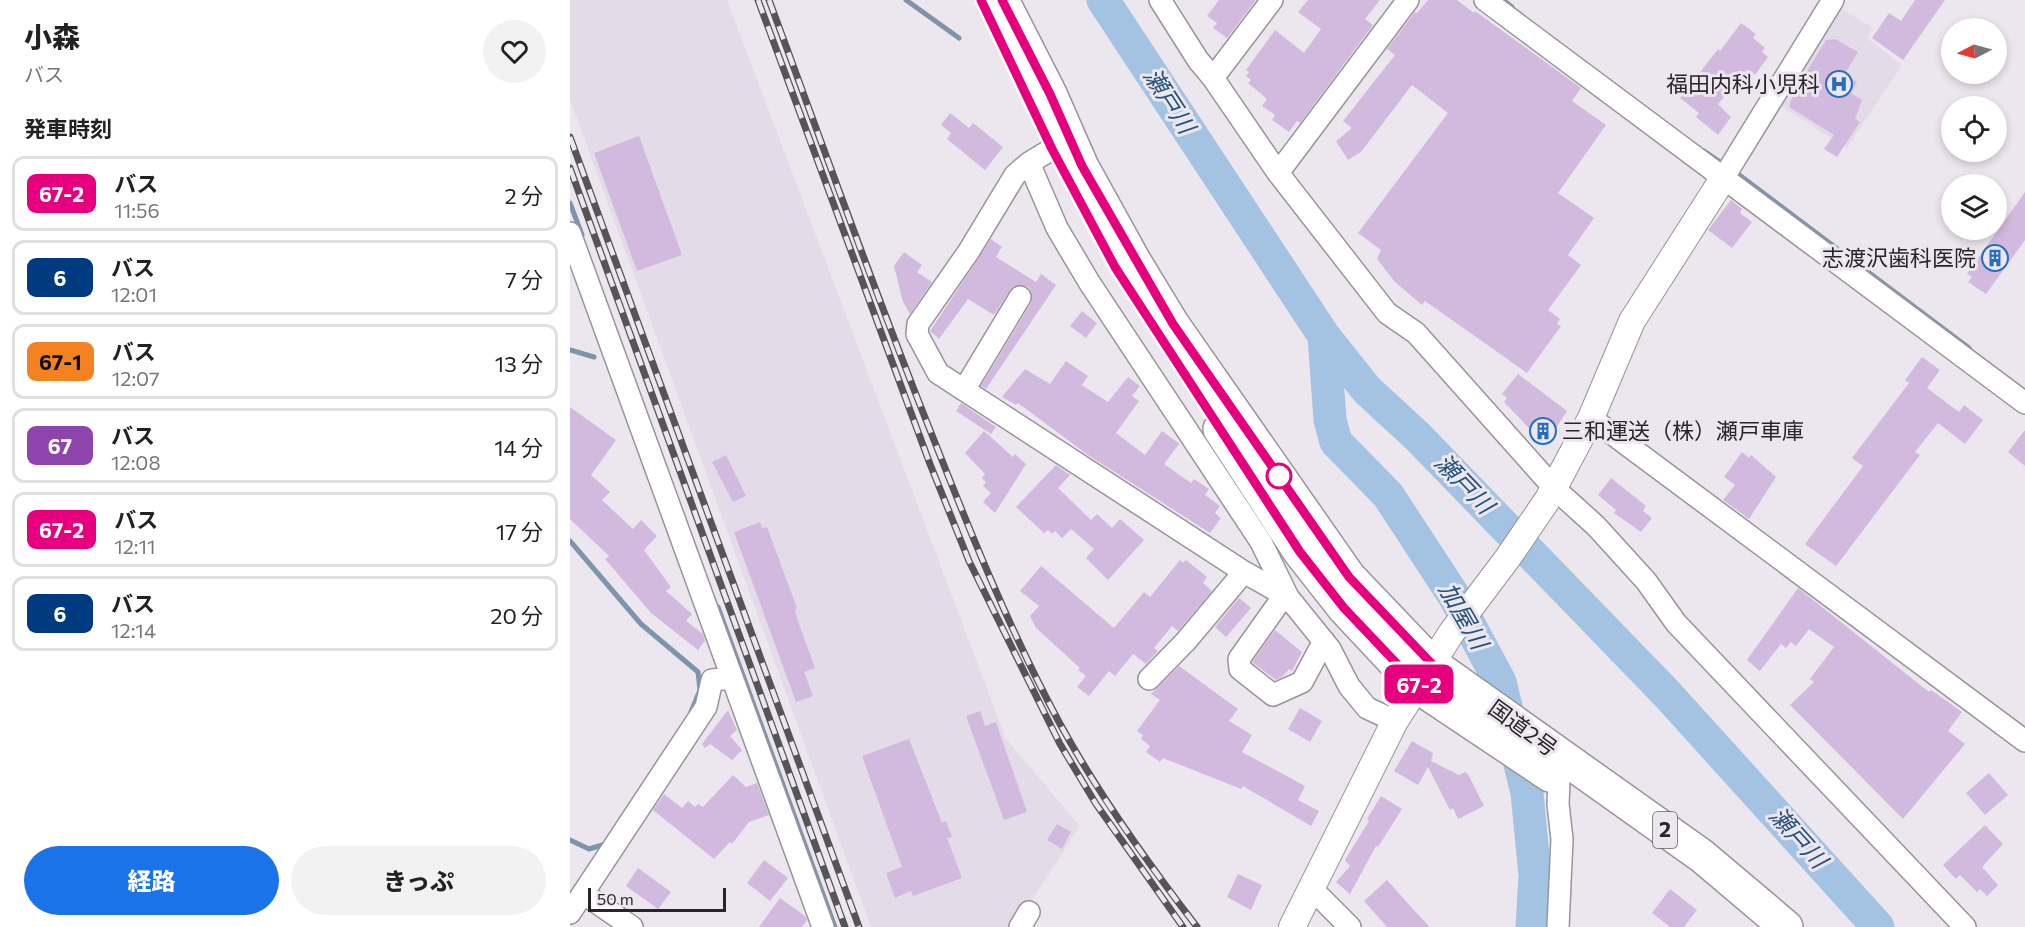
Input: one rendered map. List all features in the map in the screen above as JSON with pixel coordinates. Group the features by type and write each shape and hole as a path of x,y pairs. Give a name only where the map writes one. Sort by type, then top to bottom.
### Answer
{"highway":[{"name":"国道2号","path":"981,0 1041,156 1115,267 1272,534 1344,608 1425,675 1491,735 1546,764 1702,856 1786,927"},
{"name":"国道2号","path":"1002,0 1050,94 1082,166 1173,324 1349,577 1425,675 1486,702 1546,764 1684,866 1757,927"}],"street":[{"path":"1160,0 1198,60 1213,78 1278,173 1387,313 1416,333 1551,493 1596,526 1646,581 1676,623 1965,927"},
{"path":"1213,78 1272,0"},
{"path":"1278,173 1408,0"},
{"path":"1485,0 1728,171 2025,403"},
{"path":"1292,927 1313,890 1395,721 1452,632 1507,559 1551,493 1591,418 1632,321 1833,0"},
{"path":"1041,156 1015,175 969,251 918,324 917,334 938,373 1244,572 1288,597 1324,641 1348,686 1368,708 1395,721"},
{"path":"570,233 823,927"},
{"path":"964,390 1020,297"},
{"path":"1591,418 2022,732"},
{"path":"1272,534 1288,597"},
{"path":"1149,679 1186,641 1244,572"},
{"path":"1288,597 1278,604 1239,659 1240,669 1273,695 1302,682 1324,641"},
{"path":"570,913 706,707 712,680 732,678"},
{"path":"1546,764 1558,804 1562,839 1558,927"},
{"path":"1313,890 1350,927"},
{"path":"583,893 632,927"}],"shaded area":[{"path":"570,0 727,0 1006,739 1080,826 1014,927 871,927 570,99"},
{"name":"福田内科小児科","path":"1837,6 1873,28 1867,38 1902,65 1847,148 1778,104"}],"building":[{"path":"1219,0 1256,0 1227,38 1213,28 1217,23 1207,16"},
{"path":"1308,0 1380,0 1365,19 1373,25 1300,123 1297,121 1289,132 1272,120 1275,115 1262,106 1267,99 1248,83 1251,80 1246,76 1249,72 1246,70 1275,30 1304,53 1321,29 1298,12"},
{"path":"1428,0 1457,0 1474,13 1475,11 1581,88 1572,101 1606,125 1558,193 1594,218 1568,255 1581,265 1548,310 1560,319 1557,324 1561,326 1527,373 1425,301 1422,305 1395,282 1377,259 1381,250 1358,233 1448,113 1412,85 1361,152 1348,160 1336,141 1352,128 1343,121 1395,55 1387,49 1415,12 1417,13"},
{"path":"1915,0 1945,0 1903,60 1872,38 1889,13 1901,21"},
{"path":"1741,23 1756,34 1753,38 1765,48 1762,52 1768,57 1755,75 1747,70 1718,104 1731,117 1718,135 1696,117 1699,113 1680,98"},
{"path":"1835,39 1858,52 1844,75 1857,82 1851,93 1862,100 1855,119 1860,122 1837,157 1824,149 1834,135 1789,107 1793,94 1826,40"},
{"path":"950,113 969,128 973,123 1003,147 985,170 947,139 951,133 941,125"},
{"path":"639,136 682,255 637,271 594,153"},
{"name":"志渡沢歯科医院","path":"2025,192 2025,240 1986,294 1968,282 1972,277 1967,274 1991,240 2007,240 2007,217"},
{"path":"1731,200 1742,209 1740,213 1752,222 1732,248 1708,230"},
{"path":"991,239 1002,247 996,257 1036,282 1041,274 1056,285 986,389 981,386 1031,303 1031,291 1027,286 1013,286 994,315 968,299 939,339 930,331"},
{"path":"904,252 922,265 917,272 932,282 910,314 903,302 894,266"},
{"path":"1082,311 1097,323 1086,338 1070,326"},
{"path":"1922,357 1940,370 1927,388 1959,412 1964,405 1983,420 1965,444 1938,423 1915,452 1920,455 1836,566 1805,544 1863,466 1852,458 1909,383 1905,380"},
{"path":"1066,361 1088,376 1082,385 1108,402 1128,377 1140,386 1132,396 1139,401 1116,433 1145,455 1162,431 1179,444 1164,464 1191,483 1194,479 1209,489 1205,495 1220,506 1215,513 1221,518 1210,533 1088,455 1018,403 1016,405 1002,397 1025,369 1050,384"},
{"name":"三和運送（株）瀬戸車庫","path":"1518,374 1567,411 1545,445 1504,402 1507,398 1502,394"},
{"path":"961,403 996,427 991,434 956,411"},
{"path":"570,407 616,440 591,475 610,492 602,500 633,529 641,520 657,536 644,550 671,587 666,591 692,614 686,621 703,634 705,641 698,650 651,613 605,559 609,556 570,519"},
{"path":"2025,430 2025,466 2008,452"},
{"path":"984,431 1013,457 1015,454 1026,464 995,513 983,502 991,493 983,486 986,482 982,478 985,474 965,453"},
{"path":"1742,452 1749,458 1751,455 1776,477 1749,519 1723,500 1735,485 1724,477"},
{"path":"726,455 746,496 733,502 712,462"},
{"path":"1056,465 1070,475 1058,488 1091,520 1097,514 1112,528 1120,519 1144,540 1108,580 1086,558 1094,549 1071,529 1062,538 1055,531 1052,534 1048,530 1044,533 1016,507"},
{"path":"1611,478 1646,506 1643,511 1652,518 1641,532 1614,513 1616,510 1598,495"},
{"path":"760,522 762,528 767,527 797,608 795,609 797,619 815,668 804,672 813,696 796,702 734,532"},
{"path":"1180,560 1183,563 1186,560 1207,577 1203,583 1212,591 1178,631 1172,626 1154,648 1158,651 1146,664 1133,654 1115,676 1109,671 1089,696 1077,687 1086,676 1036,628 1030,616 1039,606 1020,591 1041,566 1114,628 1144,592 1150,597"},
{"path":"1798,588 1929,692 1931,690 1962,712 1948,731 1965,744 1903,819 1790,705 1814,682 1810,679 1834,647 1809,629 1796,646 1791,642 1786,648 1781,644 1760,671 1747,660"},
{"path":"1239,598 1251,608 1226,637 1215,627"},
{"path":"1275,630 1302,652 1292,671 1289,669 1276,680 1252,662"},
{"path":"1179,666 1238,709 1229,721 1252,735 1242,752 1305,786 1298,800 1319,811 1311,826 1243,786 1241,789 1163,758 1160,762 1146,752 1150,746 1141,739 1143,735 1137,731 1160,700 1151,694"},
{"path":"1300,708 1322,721 1310,742 1288,729"},
{"path":"728,710 737,730 730,736 742,750 732,760 710,744 705,748 702,744"},
{"path":"980,711 985,726 996,722 1027,812 1004,820 966,716"},
{"path":"909,739 942,823 946,821 952,837 947,838 962,878 913,896 911,891 895,898 886,873 902,867 862,756"},
{"path":"1412,741 1433,753 1431,761 1459,775 1465,772 1468,774 1484,806 1458,819 1453,808 1450,810 1428,767 1418,785 1394,771"},
{"path":"1989,773 2008,795 1985,815 1966,793"},
{"path":"733,775 746,787 757,783 769,815 749,822 732,844 730,842 714,859 653,810 664,794 682,808 688,801 695,807 698,804 703,807"},
{"path":"1381,796 1402,809 1378,847 1376,846 1350,894 1336,882 1350,866 1345,860"},
{"path":"1057,824 1071,832 1062,849 1047,840"},
{"path":"1985,825 2003,844 1982,867 1998,885 1987,896 1980,889 1977,892 1960,875 1956,879 1943,865"},
{"path":"764,860 788,878 770,901 747,883"},
{"path":"638,868 671,892 658,909 626,886"},
{"path":"1238,874 1262,885 1251,910 1227,897"},
{"path":"1387,880 1430,927 1387,927 1364,901"},
{"path":"1670,889 1697,910 1684,927 1670,927 1652,913"},
{"path":"780,898 805,916 807,920 802,927 759,927"}],"waterway":[{"path":"906,0 959,38"},
{"name":"瀬戸川","path":"1103,0 1324,336 1367,390 1418,437 1667,694 1878,927"},
{"path":"1503,0 1512,7"},
{"path":"1704,151 1726,166"},
{"path":"1734,171 1969,348"},
{"path":"570,203 582,235"},
{"name":"加屋川","path":"1324,336 1330,420 1336,442 1388,495 1454,596 1500,682 1527,793 1535,876 1532,927"},
{"path":"570,350 594,357"},
{"path":"570,541 641,624 698,672 700,690 691,712"},
{"path":"718,607 835,927"},
{"path":"570,840 589,849 606,844"}],"railway":[{"path":"758,0 930,464 969,561 1060,744 1096,804 1183,927"},
{"path":"769,0 909,377 1006,614 1040,686 1074,749 1142,853 1197,927"},
{"path":"570,137 859,927"},
{"path":"570,168 845,927"}],"bus line":[{"name":"67-2","path":"981,0 1052,149 1115,267 1178,366 1300,552 1344,608 1418,686 1432,664 1398,631 1349,577 1173,324 1134,261 1082,166 1050,94 1002,0"}],"place":[{"name":"福田内科小児科","path":"1839,84"},
{"name":"志渡沢歯科医院","path":"1995,258"},
{"name":"三和運送（株）瀬戸車庫","path":"1543,431"}]}
